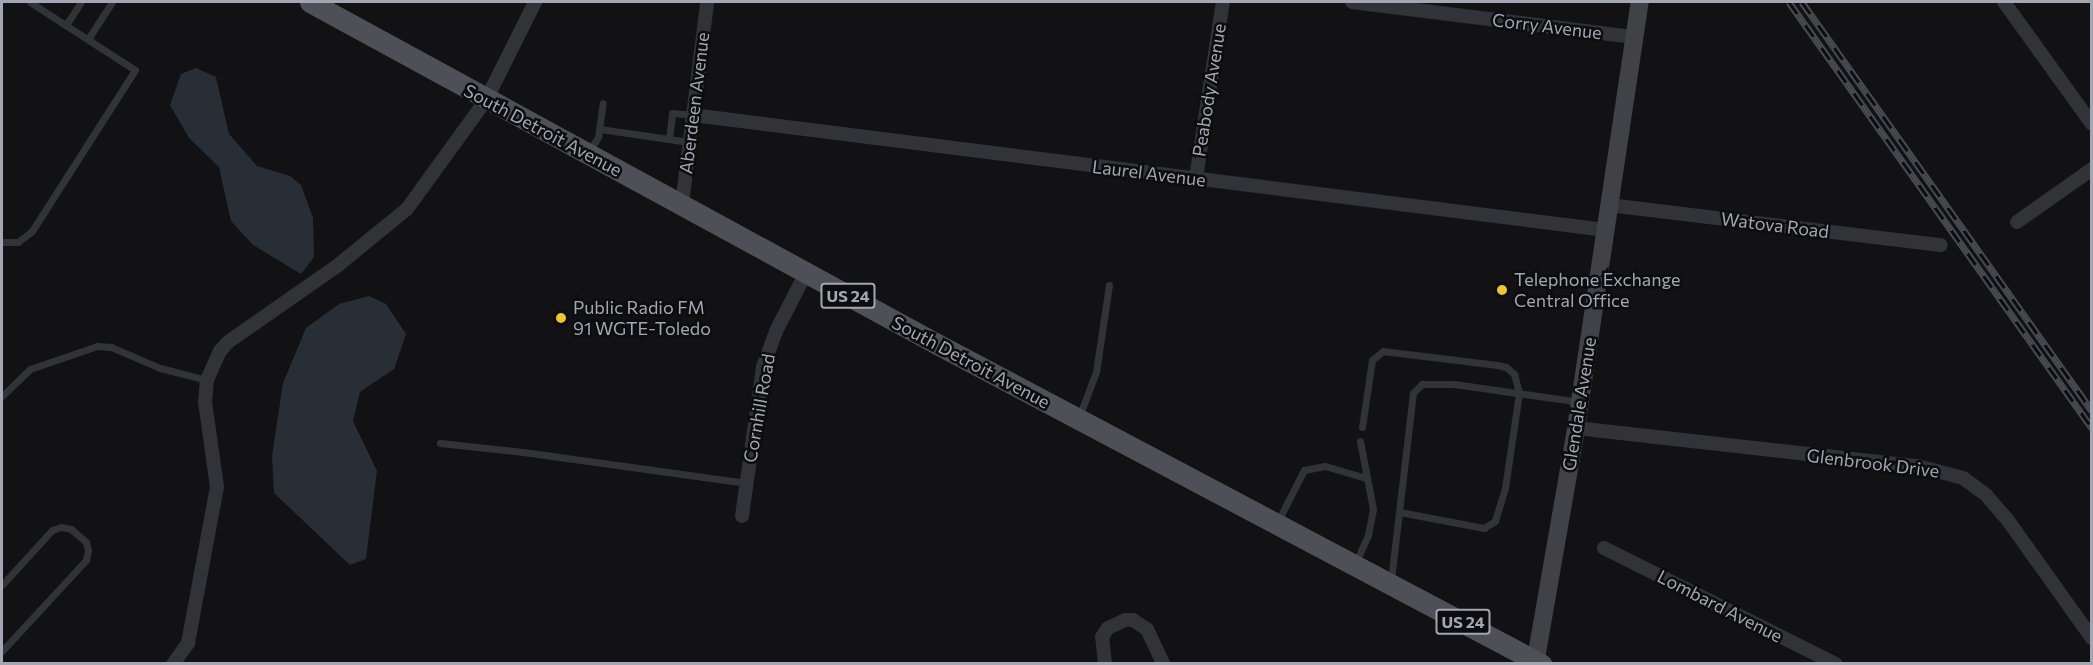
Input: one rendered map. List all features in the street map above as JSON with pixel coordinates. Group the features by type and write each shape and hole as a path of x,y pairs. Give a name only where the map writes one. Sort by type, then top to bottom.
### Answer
{"main road":[{"name":"South Detroit Avenue","path":"309,2 806,273 1537,662"},
{"name":"Glendale Avenue","path":"1537,662 1576,428 1640,2"}],"street":[{"path":"173,663 188,643 216,487 205,402 207,380 220,351 228,342 337,266 407,209 486,100 535,2"},
{"name":"Aberdeen Avenue","path":"682,204 707,2"},
{"name":"Peabody Avenue","path":"1196,178 1223,2"},
{"name":"Corry Avenue","path":"1352,2 1634,37"},
{"path":"2004,2 2091,124"},
{"name":"Laurel Avenue","path":"693,115 1606,230"},
{"path":"2017,222 2091,169"},
{"name":"Watova Road","path":"1609,205 1941,245"},
{"name":"Cornhill Road","path":"742,516 763,367 776,331 806,273"},
{"name":"Glenbrook Drive","path":"1576,428 1917,466 1963,478 1986,495 2007,519 2091,638"},
{"name":"Lombard Avenue","path":"1604,548 1836,663"},
{"path":"1105,663 1101,650 1102,637 1108,627 1125,620 1133,620 1147,629 1163,663"}],"lane":[{"path":"2,242 18,242 32,231 135,70 30,2"},
{"path":"66,25 81,2"},
{"path":"88,39 112,2"},
{"path":"587,154 598,137 603,103"},
{"path":"669,139 672,113 693,115"},
{"path":"600,129 689,142"},
{"path":"1078,419 1096,372 1109,285"},
{"path":"2,396 30,369 97,346 111,347 160,368 207,380"},
{"path":"1362,427 1372,360 1383,351 1506,367 1514,374 1519,393 1505,488 1495,520 1484,528 1399,512"},
{"path":"1390,583 1413,393 1422,384 1454,384 1580,402"},
{"path":"1355,564 1371,525 1373,509 1360,441"},
{"path":"440,443 747,483"},
{"path":"1277,523 1304,470 1325,466 1366,478"},
{"path":"2,585 52,530 61,527 71,529 86,542 88,550 86,560 2,651"}],"shaded area":[{"path":"196,68 216,77 229,134 257,166 290,176 301,185 313,218 314,257 301,274 253,245 231,221 219,167 189,138 170,105 181,74"},
{"path":"369,296 386,304 406,334 394,369 360,392 353,421 377,471 366,559 350,565 274,493 272,456 283,383 306,328 339,304"}],"railway":[{"path":"1789,2 2092,428"},
{"path":"1802,2 2092,411"}],"place":[{"name":"Telephone Exchange Central Office","path":"1502,290"},
{"name":"Public Radio FM 91 WGTE-Toledo","path":"561,318"}]}
